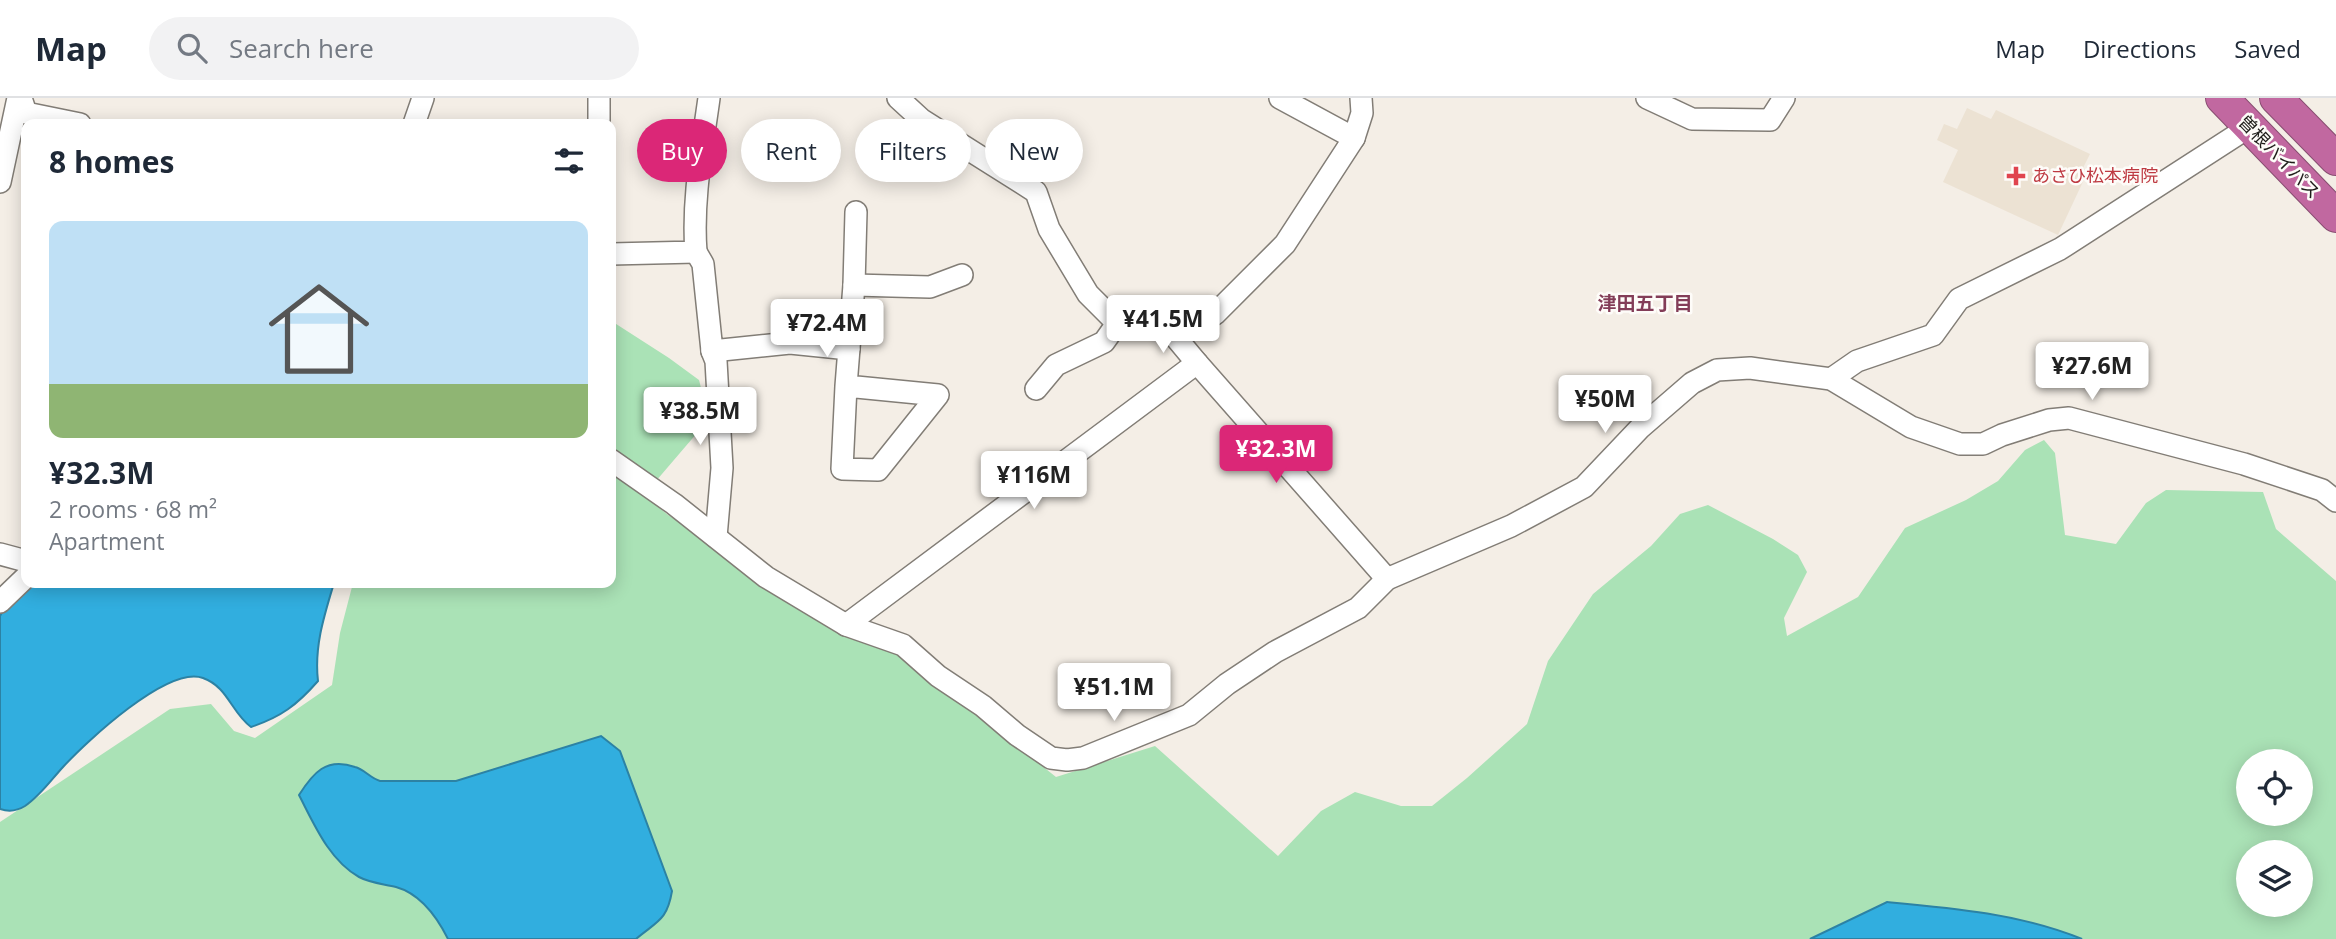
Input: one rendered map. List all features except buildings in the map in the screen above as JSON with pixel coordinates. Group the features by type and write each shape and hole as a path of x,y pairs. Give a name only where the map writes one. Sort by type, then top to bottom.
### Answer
{"highway":[{"name":"曽根バイパス","path":"2222,98 2336,216"},
{"path":"2279,99 2336,159"}],"street":[{"path":"19,98 26,113 55,119"},
{"path":"0,182 19,98"},
{"path":"416,119 423,98"},
{"path":"599,98 599,119"},
{"path":"709,98 694,228 696,252 704,264 712,351 716,361 722,468 716,537"},
{"path":"898,98 922,120 1036,192 1049,229 1087,294 1111,317 1162,321 1215,314 1285,244 1354,138 1362,113 1361,98"},
{"path":"1280,98 1354,138"},
{"path":"1647,98 1692,119 1770,120 1784,98"},
{"path":"1831,379 1857,361 1933,335 1959,299 2060,248 2249,127"},
{"path":"846,386 939,396 878,470 842,469 846,386 854,285 856,212"},
{"path":"616,254 696,252"},
{"path":"854,285 930,287 962,275"},
{"path":"1036,389 1056,365 1104,342 1121,317"},
{"path":"1162,321 1387,579"},
{"path":"712,351 790,343 849,349"},
{"path":"846,625 1197,363"},
{"path":"616,463 674,504 766,577 846,625 903,645 938,676 983,706 1051,758 1067,760 1083,758 1189,715 1227,684 1275,652 1358,608 1387,579 1511,526 1584,487 1651,419 1692,383 1717,370 1749,368 1831,379 1911,428 1960,444 1983,444 2049,420 2069,418 2244,464 2331,491"},
{"path":"0,554 21,560"},
{"path":"0,602 21,582"}],"shaded area":[{"name":"あさひ松本病院","path":"1967,108 1991,119 1996,110 2090,154 2083,168 2088,171 2058,235 1943,182 1958,150 1937,140 1944,124 1957,129"}],"green space":[{"path":"616,324 699,380 709,419 644,495 668,515 756,572 781,599 899,652 1056,777 1155,746 1278,856 1321,811 1355,792 1401,806 1432,806 1467,778 1527,724 1548,661 1593,594 1651,546 1680,514 1708,505 1798,555 1807,572 1784,618 1787,636 1858,597 1905,528 1966,500 1998,481 2025,450 2044,440 2055,453 2065,535 2116,544 2146,503 2166,490 2263,492 2276,529 2336,581 2336,939 0,939 0,822 170,709 211,704 234,731 255,738 332,685 340,633 352,588 616,588"}],"water":[{"path":"26,588 333,588 319,644 318,681 288,709 251,727 211,682 203,678 188,677 170,683 149,694 108,724 74,755 30,802 22,808 10,811 0,809 0,616 7,603"},
{"path":"601,736 620,751 672,891 664,915 636,939 448,939 433,915 413,895 396,887 363,879 348,870 323,840 299,795 315,774 336,764 358,768 380,781 456,781"},
{"path":"1887,902 2011,918 2059,930 2082,939 1810,939"}],"place":[{"name":"あさひ松本病院","path":"2016,176"}],"district":[{"name":"津田五丁目","path":"1645,303"}]}
